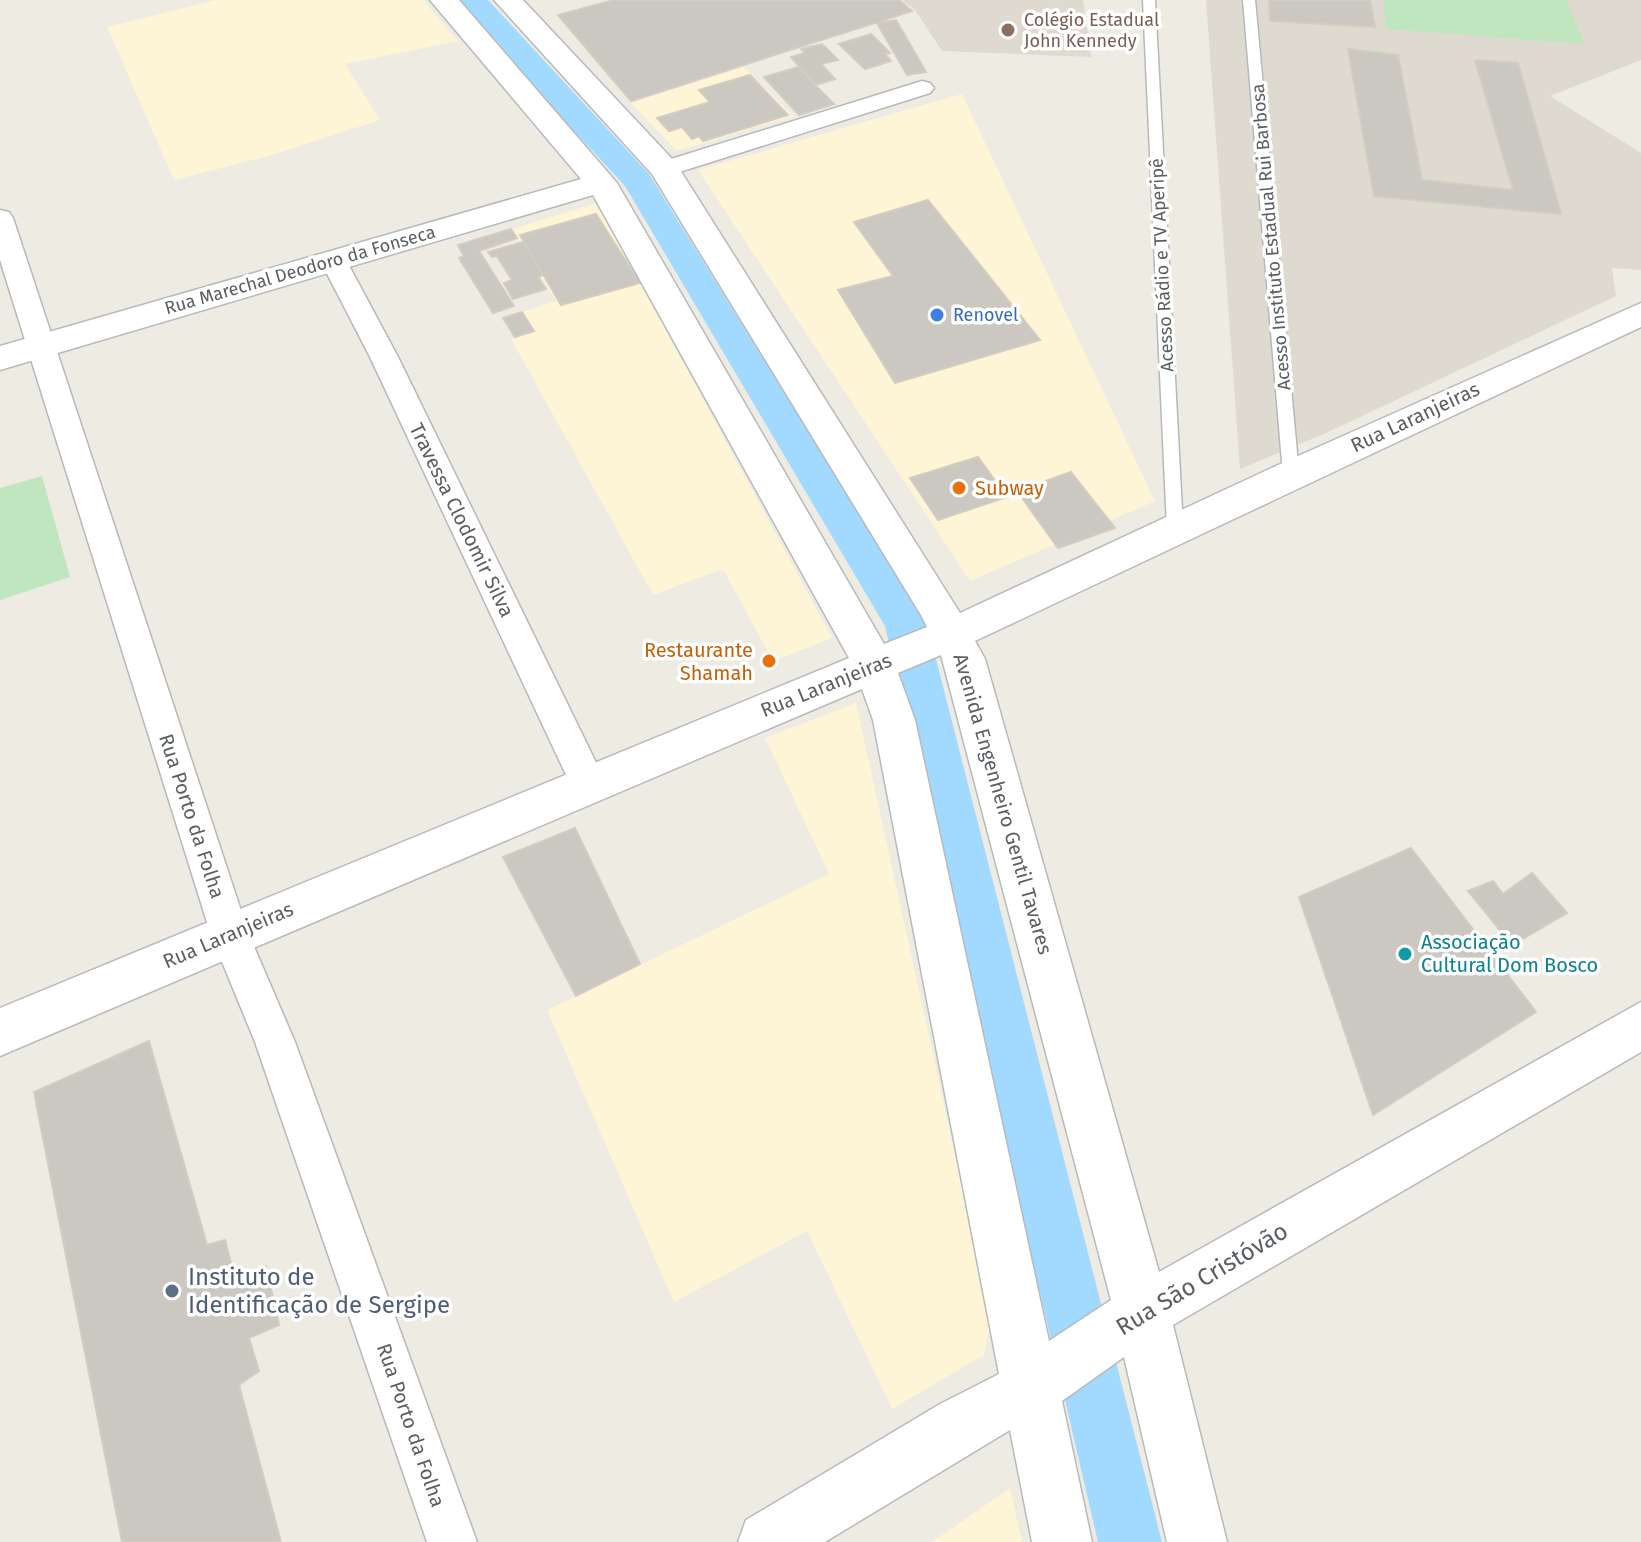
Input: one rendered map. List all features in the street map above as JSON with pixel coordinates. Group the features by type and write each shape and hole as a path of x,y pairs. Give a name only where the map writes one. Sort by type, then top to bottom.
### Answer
{"main road":[{"path":"444,0 601,183 878,664 894,720 1033,1386 1062,1542"},
{"name":"Avenida Engenheiro Gentil Tavares","path":"508,0 664,169 943,636 969,674 1197,1542"},
{"name":"Rua Marechal Deodoro da Fonseca","path":"0,358 601,183"},
{"name":"Rua Laranjeiras","path":"0,1032 943,636 1641,314"},
{"name":"Rua São Cristóvão","path":"768,1542 961,1425 1033,1386 1137,1316 1641,1025"}],"street":[{"path":"664,169 922,88"},
{"name":"Rua Porto da Folha","path":"0,218 230,935 275,1042 452,1542"},
{"name":"Travessa Clodomir Silva","path":"333,260 384,357 588,783"}],"lane":[{"name":"Acesso Rádio e TV Aperipê","path":"1149,0 1175,529"},
{"name":"Acesso Instituto Estadual Rui Barbosa","path":"1249,0 1291,474"}],"shaded area":[{"path":"215,0 423,0 458,41 345,64 380,120 269,156 174,180 107,27"},
{"name":"Colégio Estadual John Kennedy","path":"902,0 1083,0 1091,57 942,51 915,10"},
{"path":"1206,0 1641,0 1641,60 1550,96 1641,153 1641,270 1612,268 1616,296 1326,433 1240,469"},
{"path":"744,67 793,116 677,151 631,103"},
{"path":"962,94 1155,501 970,581 698,170"},
{"path":"597,203 832,638 773,661 723,569 653,595 511,339 536,332 521,312 556,301 512,229"},
{"path":"856,703 991,1320 984,1355 892,1409 807,1231 674,1302 547,1010 829,874 765,738"},
{"path":"1010,1488 1022,1542 932,1542"}],"green space":[{"path":"1383,0 1566,0 1585,44 1386,29"},
{"path":"42,476 70,577 0,600 0,488"}],"building":[{"path":"614,0 899,0 912,11 631,101 558,15"},
{"path":"1269,0 1370,0 1375,27 1270,21"},
{"path":"896,20 926,72 907,75 877,23"},
{"path":"871,34 890,53 885,54 891,61 865,69 839,44"},
{"path":"822,44 838,60 821,64 835,79 815,85 791,57 805,53 801,49"},
{"path":"1348,49 1398,55 1422,180 1513,190 1475,60 1518,63 1561,214 1374,196"},
{"path":"799,67 834,104 799,115 764,77"},
{"path":"750,75 788,115 703,141 699,136 692,139 682,127 669,131 657,118 710,102 699,90"},
{"name":"Renovel","path":"928,200 1040,340 895,383 838,290 893,276 854,222"},
{"path":"596,214 640,283 561,305 520,235"},
{"path":"511,229 517,238 479,251 514,306 493,313 459,258 464,256 458,245"},
{"path":"523,242 543,275 538,277 546,289 513,299 504,283 512,280 497,256 492,257 488,252"},
{"path":"522,312 534,331 515,337 503,318"},
{"name":"Subway","path":"978,457 1007,497 938,520 910,478"},
{"path":"1071,472 1115,528 1058,548 1017,491"},
{"path":"575,828 640,964 576,996 503,857"},
{"name":"Associação Cultural Dom Bosco","path":"1411,848 1536,1012 1373,1115 1299,897"},
{"path":"1532,873 1567,913 1512,945 1468,891 1493,881 1503,894"},
{"name":"Instituto de Identificação de Sergipe","path":"149,1041 207,1245 225,1240 236,1282 266,1266 279,1325 249,1338 259,1371 239,1385 281,1542 122,1542 34,1092"}],"waterway":[{"path":"473,0 511,46 638,181 906,624 926,695 1130,1542"}],"place":[{"name":"Colégio Estadual John Kennedy","path":"1008,30"},
{"name":"Renovel","path":"937,315"},
{"name":"Subway","path":"959,488"},
{"name":"Restaurante Shamah","path":"769,661"},
{"name":"Associação Cultural Dom Bosco","path":"1405,954"},
{"name":"Instituto de Identificação de Sergipe","path":"172,1291"}]}
